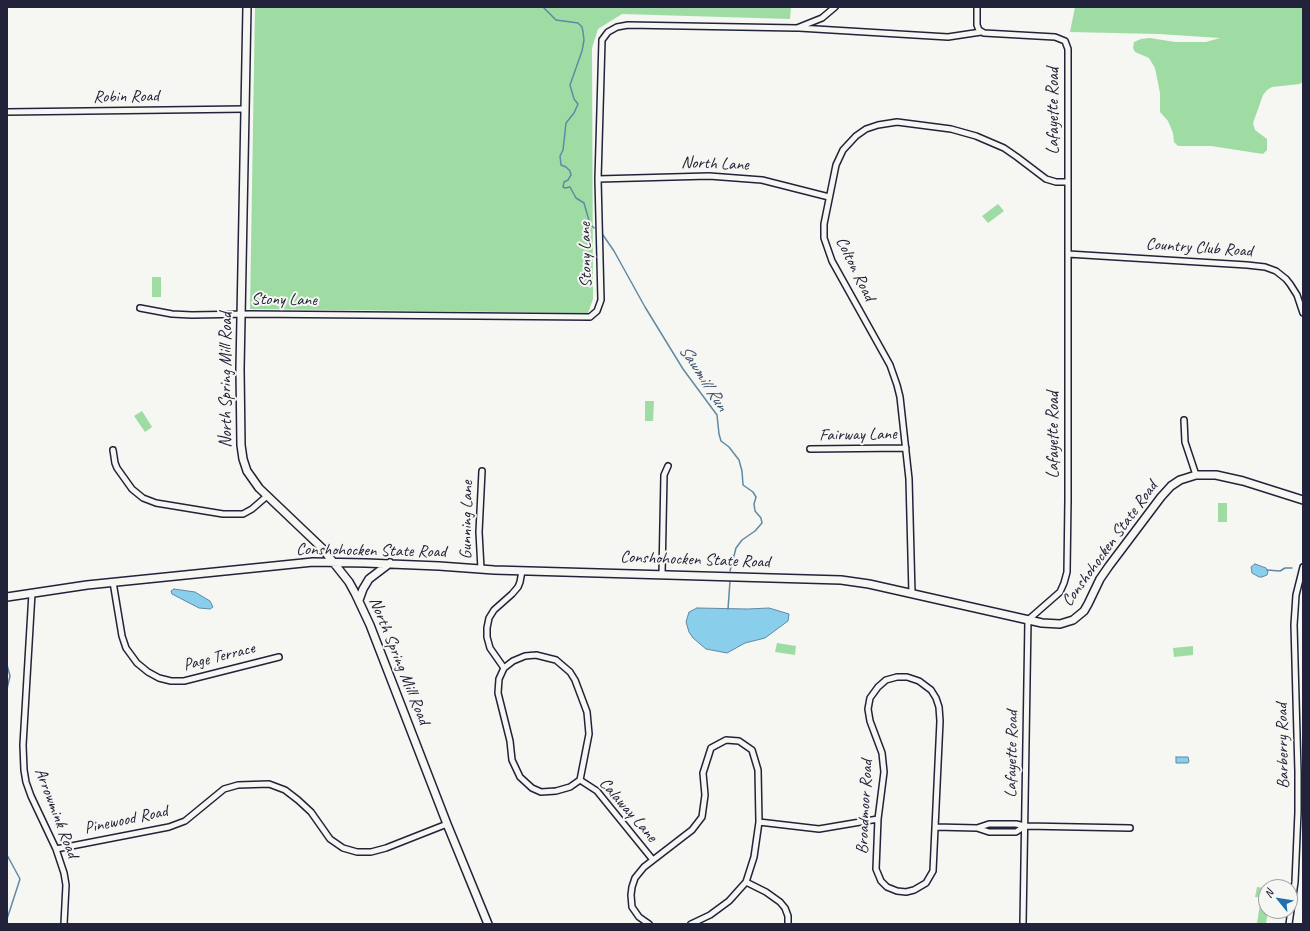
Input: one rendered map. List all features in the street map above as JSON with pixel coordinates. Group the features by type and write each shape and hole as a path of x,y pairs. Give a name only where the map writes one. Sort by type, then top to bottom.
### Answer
{"main road":[{"name":"North Spring Mill Road","path":"247,7 241,314 242,452 245,465 251,477 267,496 319,545 349,582 359,600 488,924"},
{"name":"Conshohocken State Road","path":"7,597 113,582 313,562 390,563 522,571 841,580 868,584 1028,620 1048,624 1060,624 1070,622 1081,614 1106,570 1161,497 1175,483 1196,475 1209,474 1224,476 1303,500"},
{"path":"359,600 369,579 390,563"}],"street":[{"name":"Stony Lane","path":"797,28 822,18 835,7"},
{"path":"977,7 977,25 981,32"},
{"name":"Stony Lane","path":"241,314 590,317 597,311 601,300 598,179 602,40 608,32 617,27 628,25 797,28 948,37 981,32"},
{"name":"Lafayette Road","path":"981,32 987,34 1055,37 1065,41 1068,49 1067,572 1060,592 1028,620 1023,924"},
{"name":"Robin Road","path":"7,112 245,109"},
{"name":"Colton Road","path":"912,594 910,496 900,396 890,365 832,261 826,246 823,231 836,165 848,143 866,130 878,125 897,122 950,129 976,136 1004,148 1046,179 1056,182 1068,182"},
{"name":"North Lane","path":"598,179 709,176 762,180 829,197"},
{"name":"Country Club Road","path":"1068,254 1265,267 1276,271 1290,284 1297,296 1303,313"},
{"path":"140,308 172,314 241,314"},
{"path":"1184,420 1185,442 1196,475"},
{"name":"Fairway Lane","path":"810,449 906,448"},
{"path":"113,450 117,468 132,489 143,498 156,503 223,514 242,514 252,509 267,496"},
{"path":"662,574 664,475 668,466"},
{"name":"Gunning Lane","path":"481,569 479,532 482,471"},
{"name":"Barberry Road","path":"1289,924 1294,882 1298,807 1294,625 1296,594 1303,567"},
{"path":"504,668 490,648 487,637 487,628 489,618 494,610 518,587 522,571"},
{"name":"Page Terrace","path":"113,582 122,636 126,648 137,663 148,672 160,678 171,681 184,681 279,657"},
{"name":"Arrowmink Road","path":"32,593 23,744 24,770 31,796 56,849 64,873 66,885 64,924"},
{"path":"536,655 556,660 570,672 575,680 587,712 589,734 580,780 570,788 542,792 532,788 520,777 512,760 510,741 498,693 499,679 504,668 525,656 536,655"},
{"name":"Broadmoor Road","path":"897,677 907,677 919,681 931,690 939,707 940,721 935,827 932,872 926,883 914,890 906,892 897,891 887,887 881,881 876,869 878,819 884,772 882,753 870,720 868,709 870,698 878,687 886,680 897,677"},
{"path":"649,924 639,917 632,907 631,895 635,878 644,867 692,830 702,817 705,795 703,773 711,748 726,740 739,741 752,750 758,770 759,822 754,858 746,882 729,901 710,915 691,924"},
{"name":"Calaway Lane","path":"580,780 597,791 653,860"},
{"name":"Pinewood Road","path":"56,849 169,826 185,821 224,789 238,785 269,784 285,790 311,812 330,839 343,848 357,852 371,852 386,848 447,824"},
{"path":"759,822 820,829 878,819"},
{"path":"977,828 989,824 1130,828"},
{"path":"935,827 977,828 988,832 1016,832 1025,826"},
{"path":"746,882 766,892 780,902 788,916 788,924"}],"green space":[{"path":"255,7 791,7 790,19 622,14 598,29 592,48 593,299 588,313 250,309"},
{"path":"1075,7 1303,7 1303,81 1300,84 1272,87 1263,95 1253,123 1255,130 1267,139 1267,150 1263,154 1211,146 1178,146 1174,142 1173,133 1168,121 1160,112 1160,93 1155,68 1149,58 1135,52 1133,48 1134,42 1141,39 1150,38 1175,42 1206,42 1220,38 1159,34 1070,32"},
{"path":"998,204 1004,211 988,223 982,216"},
{"path":"152,277 161,277 161,297 152,297"},
{"path":"645,401 654,401 653,421 645,421"},
{"path":"142,411 152,427 145,432 134,416"},
{"path":"1218,503 1227,503 1227,522 1218,522"},
{"path":"777,643 796,646 795,655 775,652"},
{"path":"1193,646 1193,655 1174,657 1173,648"},
{"path":"1257,887 1258,887 1258,897 1255,897"},
{"path":"1258,917 1258,919 1267,919 1266,924 1257,923"}],"water":[{"path":"1255,564 1266,568 1268,572 1267,575 1259,577 1252,573 1251,567"},
{"path":"174,589 195,592 210,601 213,607 210,609 199,608 172,594 171,591"},
{"path":"697,608 769,608 789,614 788,621 765,638 745,643 727,653 706,649 693,638 689,632 686,622 689,612"},
{"path":"1176,757 1188,757 1189,761 1188,763 1176,763"}],"waterway":[{"name":"Sawmill Run","path":"543,7 556,20 578,23 582,27 584,40 582,51 570,85 574,99 578,104 574,113 566,123 563,150 560,156 561,165 566,167 570,171 571,175 568,180 564,182 563,187 570,187 576,198 584,203 590,224 594,228"},
{"name":"Sawmill Run","path":"603,235 614,251 645,307 683,369 717,415 721,441 729,447 739,460 742,471 743,485 753,492 756,497 754,504 755,511 761,518 762,523 755,531 742,540 736,548 730,571"},
{"path":"1267,570 1280,571 1285,568 1292,568"},
{"name":"Sawmill Run","path":"728,609 730,581"},
{"path":"7,665 10,676 7,689"},
{"path":"7,855 20,879 7,919"}]}
